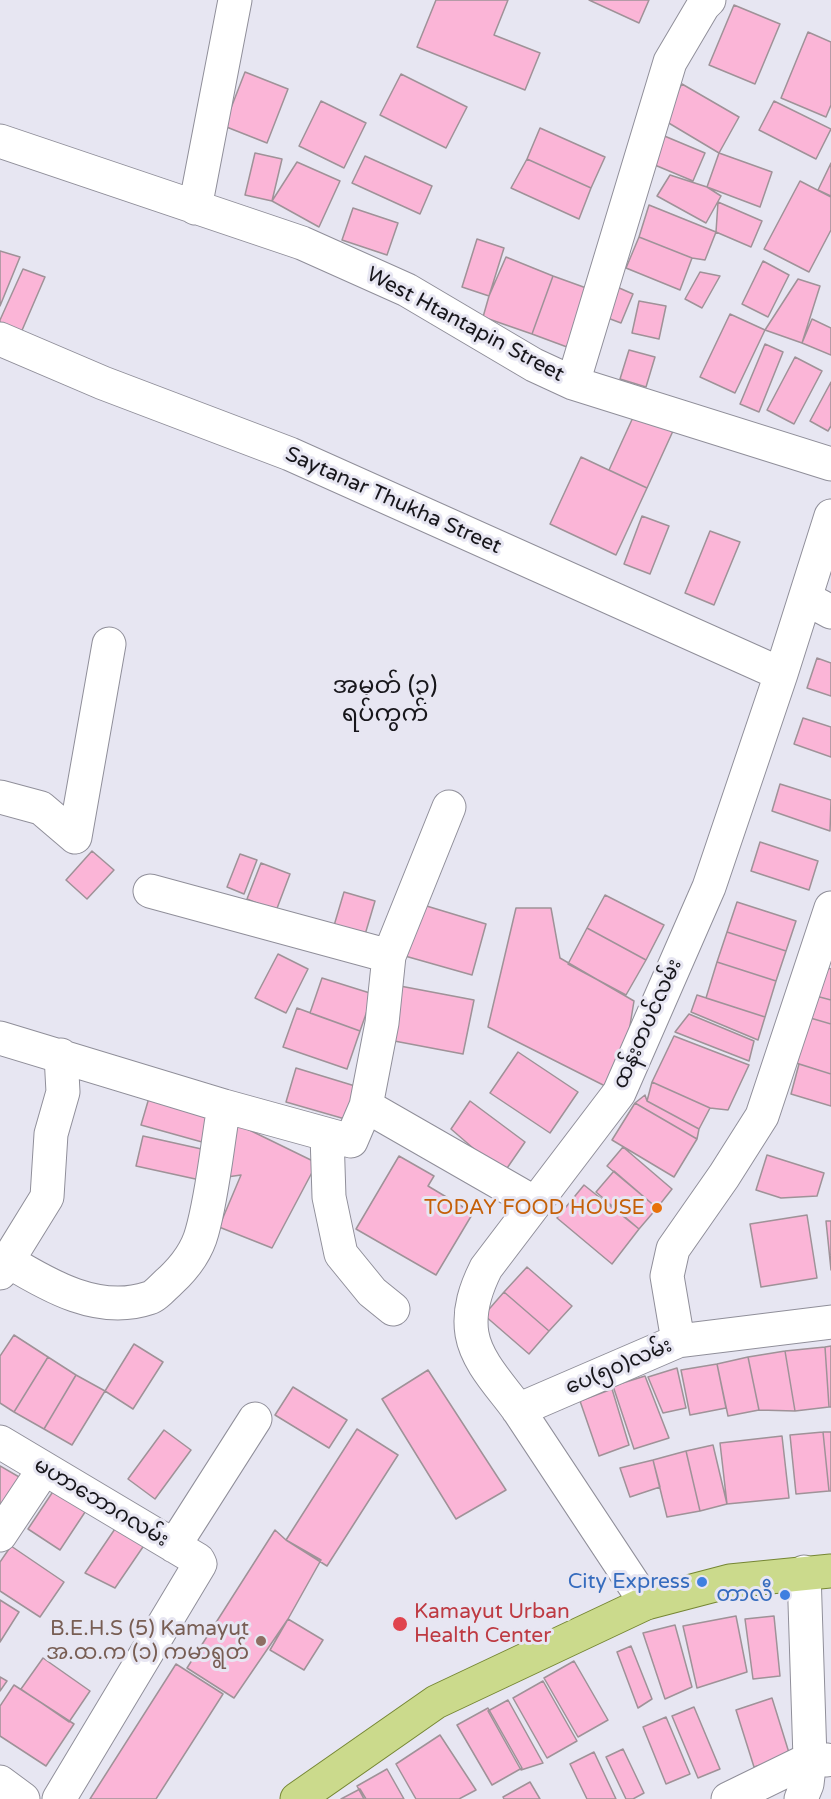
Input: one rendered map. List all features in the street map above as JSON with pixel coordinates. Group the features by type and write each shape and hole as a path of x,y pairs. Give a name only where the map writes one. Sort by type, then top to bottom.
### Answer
{"main road":[{"path":"297,1799 436,1702 646,1603 730,1581 817,1571"}],"street":[{"path":"195,208 235,0"},
{"path":"573,383 670,62 704,2"},
{"name":"West Htantapin Street","path":"0,141 302,243 407,290 534,365 573,383 831,464"},
{"name":"Saytanar Thukha Street","path":"0,339 103,382 290,454 781,674"},
{"name":"ထန်းတပင်လမ်း","path":"646,1603 518,1410 478,1354 470,1319 473,1300 486,1268 619,1093 709,887 781,674 818,605 831,516"},
{"path":"0,797 41,808 75,837 110,644"},
{"path":"0,1038 224,1106 351,1141 366,1106 382,1023 389,956 449,807"},
{"path":"150,891 389,956"},
{"path":"678,1341 667,1276 673,1249 762,1116 831,908"},
{"path":"61,1055 63,1092 51,1134 47,1197 4,1267 89,1300 115,1303 151,1298 192,1255 202,1233 224,1106"},
{"path":"366,1106 535,1203"},
{"path":"327,1135 329,1197 341,1254 372,1292 393,1309"},
{"name":"ပေ(၅၀)လမ်း","path":"518,1410 678,1341 831,1322"},
{"path":"59,1799 187,1555 255,1419"},
{"name":"မဟာဘောဂလမ်း","path":"0,1443 187,1555"},
{"path":"0,1535 44,1469"},
{"path":"801,1799 821,1759 817,1571"},
{"path":"728,1799 821,1759"},
{"path":"0,1782 23,1799"}],"building":[{"path":"436,0 508,0 494,35 540,53 525,90 417,47"},
{"path":"589,0 649,0 639,23"},
{"path":"734,5 780,24 755,84 709,65"},
{"path":"808,32 831,42 831,105 826,117 781,98"},
{"path":"245,72 288,89 267,143 224,126"},
{"path":"401,74 467,107 446,148 380,115"},
{"path":"682,84 739,117 719,153 662,119"},
{"path":"321,101 366,123 344,168 299,146"},
{"path":"774,101 831,129 816,159 759,130"},
{"path":"540,128 605,157 591,188 527,159"},
{"path":"662,135 705,153 693,181 650,163"},
{"path":"255,153 282,159 272,201 245,195"},
{"path":"719,153 772,172 760,207 707,187"},
{"path":"365,156 432,186 420,214 352,183"},
{"path":"527,159 591,188 579,219 511,188"},
{"path":"297,162 340,181 319,227 272,201"},
{"path":"831,163 831,196 818,190"},
{"path":"670,175 707,187 721,196 706,223 657,196"},
{"path":"800,181 831,197 831,230 809,272 764,249"},
{"path":"718,202 762,221 751,247 716,232"},
{"path":"649,205 716,232 705,260 692,258 639,237"},
{"path":"353,208 398,223 387,255 342,240"},
{"path":"639,237 692,258 680,290 626,268"},
{"path":"477,239 504,248 489,296 462,287"},
{"path":"0,251 20,257 0,306"},
{"path":"506,257 553,276 532,334 483,317 489,296"},
{"path":"763,261 789,275 768,317 742,304"},
{"path":"23,269 45,277 20,335 0,325 0,320"},
{"path":"700,272 720,276 702,308 685,299"},
{"path":"553,276 589,289 567,347 532,334"},
{"path":"798,279 820,286 802,343 765,330"},
{"path":"617,287 633,294 621,323 605,317"},
{"path":"639,301 666,306 659,339 632,333"},
{"path":"730,314 765,330 735,393 700,377"},
{"path":"812,319 831,328 831,355 802,343"},
{"path":"765,344 783,352 759,412 740,404"},
{"path":"629,350 655,357 646,387 620,379"},
{"path":"795,357 822,371 794,424 767,410"},
{"path":"831,382 831,426 828,431 810,421"},
{"path":"635,413 673,431 647,488 609,470"},
{"path":"581,457 647,488 616,555 550,524"},
{"path":"642,516 669,526 650,574 624,564"},
{"path":"710,531 740,542 714,605 685,593"},
{"path":"817,658 831,663 831,696 807,688"},
{"path":"803,718 831,727 831,757 794,744"},
{"path":"780,784 831,800 830,831 772,811"},
{"path":"760,842 818,861 809,890 751,871"},
{"path":"92,851 114,870 87,899 66,880"},
{"path":"240,854 257,860 244,894 227,887"},
{"path":"261,863 290,874 276,911 247,899"},
{"path":"344,892 375,901 364,938 333,929"},
{"path":"605,895 664,925 646,960 587,928"},
{"path":"737,902 796,921 786,951 727,932"},
{"path":"420,904 486,924 472,975 405,956"},
{"path":"516,908 551,908 560,958 634,1001 619,1093 488,1027"},
{"path":"587,928 646,960 626,995 568,964"},
{"path":"727,932 786,951 776,981 717,962"},
{"path":"278,954 308,969 286,1013 255,998"},
{"path":"717,962 776,981 765,1017 706,998"},
{"path":"826,967 831,969 831,1000 816,996"},
{"path":"322,978 373,994 360,1031 310,1013"},
{"path":"400,986 474,1000 463,1054 389,1040"},
{"path":"697,995 765,1017 758,1040 691,1012"},
{"path":"816,996 831,1000 831,1024 807,1017"},
{"path":"297,1008 360,1031 347,1069 283,1047"},
{"path":"689,1014 754,1041 749,1061 675,1032"},
{"path":"807,1017 831,1024 831,1074 793,1062"},
{"path":"674,1036 749,1065 728,1110 710,1108 652,1082"},
{"path":"518,1052 578,1092 550,1133 490,1093"},
{"path":"799,1064 831,1074 831,1106 791,1094"},
{"path":"296,1068 355,1086 345,1119 286,1102"},
{"path":"652,1082 710,1108 699,1129 647,1101"},
{"path":"151,1091 211,1108 202,1142 141,1125"},
{"path":"645,1095 647,1101 699,1129 697,1139 635,1103"},
{"path":"470,1101 525,1142 503,1174 451,1129"},
{"path":"635,1103 697,1139 674,1177 612,1140"},
{"path":"237,1124 317,1163 272,1248 219,1227 241,1175 220,1178"},
{"path":"143,1136 206,1150 200,1180 136,1166"},
{"path":"623,1147 672,1189 657,1208 607,1166"},
{"path":"767,1155 824,1173 817,1196 781,1198 756,1190"},
{"path":"399,1156 434,1176 428,1186 473,1213 436,1275 356,1229"},
{"path":"614,1171 657,1208 639,1229 596,1192"},
{"path":"584,1185 639,1229 612,1264 557,1218"},
{"path":"807,1215 817,1278 761,1287 750,1224"},
{"path":"826,1221 831,1221 831,1270"},
{"path":"527,1267 572,1306 549,1331 504,1292"},
{"path":"504,1292 549,1331 529,1354 484,1315"},
{"path":"14,1335 48,1357 14,1412 0,1403 0,1356"},
{"path":"134,1344 163,1362 133,1409 105,1391"},
{"path":"831,1346 831,1407 829,1407 825,1347"},
{"path":"825,1347 829,1407 795,1411 785,1351"},
{"path":"785,1351 795,1411 759,1410 748,1357"},
{"path":"48,1357 76,1375 44,1429 14,1412"},
{"path":"748,1357 759,1410 728,1416 717,1364"},
{"path":"717,1364 726,1408 690,1415 681,1370"},
{"path":"677,1368 686,1408 663,1413 648,1377"},
{"path":"428,1370 506,1490 456,1519 382,1399"},
{"path":"76,1375 105,1391 72,1445 44,1429"},
{"path":"645,1376 669,1438 634,1449 613,1386"},
{"path":"293,1387 347,1420 329,1448 275,1415"},
{"path":"612,1389 629,1445 599,1456 580,1401"},
{"path":"357,1429 398,1455 327,1566 286,1540"},
{"path":"164,1430 191,1450 155,1499 128,1479"},
{"path":"823,1432 831,1432 831,1491 829,1491"},
{"path":"823,1432 829,1491 796,1494 790,1435"},
{"path":"782,1436 789,1498 727,1504 720,1443"},
{"path":"713,1445 727,1504 700,1511 686,1451"},
{"path":"686,1451 700,1511 667,1517 653,1460"},
{"path":"653,1460 660,1487 630,1497 620,1468"},
{"path":"0,1466 26,1481 0,1527"},
{"path":"60,1481 93,1500 60,1550 28,1529"},
{"path":"119,1523 147,1541 115,1588 85,1573"},
{"path":"275,1530 286,1540 321,1560 288,1619 234,1698 187,1668"},
{"path":"11,1546 64,1582 40,1617 0,1591 0,1562"},
{"path":"0,1600 19,1612 0,1642"},
{"path":"736,1616 747,1672 697,1688 683,1626"},
{"path":"774,1616 780,1676 753,1679 745,1619"},
{"path":"288,1619 323,1640 304,1670 270,1650"},
{"path":"675,1625 692,1687 665,1699 643,1633"},
{"path":"631,1646 652,1699 638,1708 617,1652"},
{"path":"43,1658 90,1691 69,1722 21,1689"},
{"path":"574,1661 608,1720 578,1737 544,1678"},
{"path":"176,1664 223,1694 156,1799 90,1799"},
{"path":"0,1677 7,1681 0,1691"},
{"path":"543,1681 577,1741 547,1758 513,1698"},
{"path":"14,1685 74,1724 46,1766 0,1736 0,1706"},
{"path":"772,1698 790,1756 754,1767 736,1710"},
{"path":"508,1700 543,1763 521,1770 488,1711"},
{"path":"694,1707 720,1769 698,1778 672,1716"},
{"path":"488,1708 522,1768 492,1785 457,1725"},
{"path":"666,1717 690,1774 666,1784 643,1727"},
{"path":"440,1735 476,1790 459,1799 416,1799 396,1764"},
{"path":"623,1749 644,1793 633,1799 626,1799 606,1757"},
{"path":"594,1752 616,1799 587,1799 570,1764"},
{"path":"387,1769 404,1799 364,1799 357,1786"},
{"path":"530,1782 540,1799 504,1799 503,1797"},
{"path":"360,1789 366,1799 341,1799"}],"place":[{"name":"TODAY FOOD HOUSE","path":"657,1208"},
{"name":"City Express","path":"702,1582"},
{"name":"တာလီ","path":"785,1595"},
{"name":"Kamayut Urban Health Center","path":"400,1624"},
{"name":"B.E.H.S (5) Kamayut အ.ထ.က (၁) ကမာရွတ်","path":"261,1641"}],"district":[{"name":"အမှတ် (၃) ရပ်ကွက်","path":"385,701"}]}
